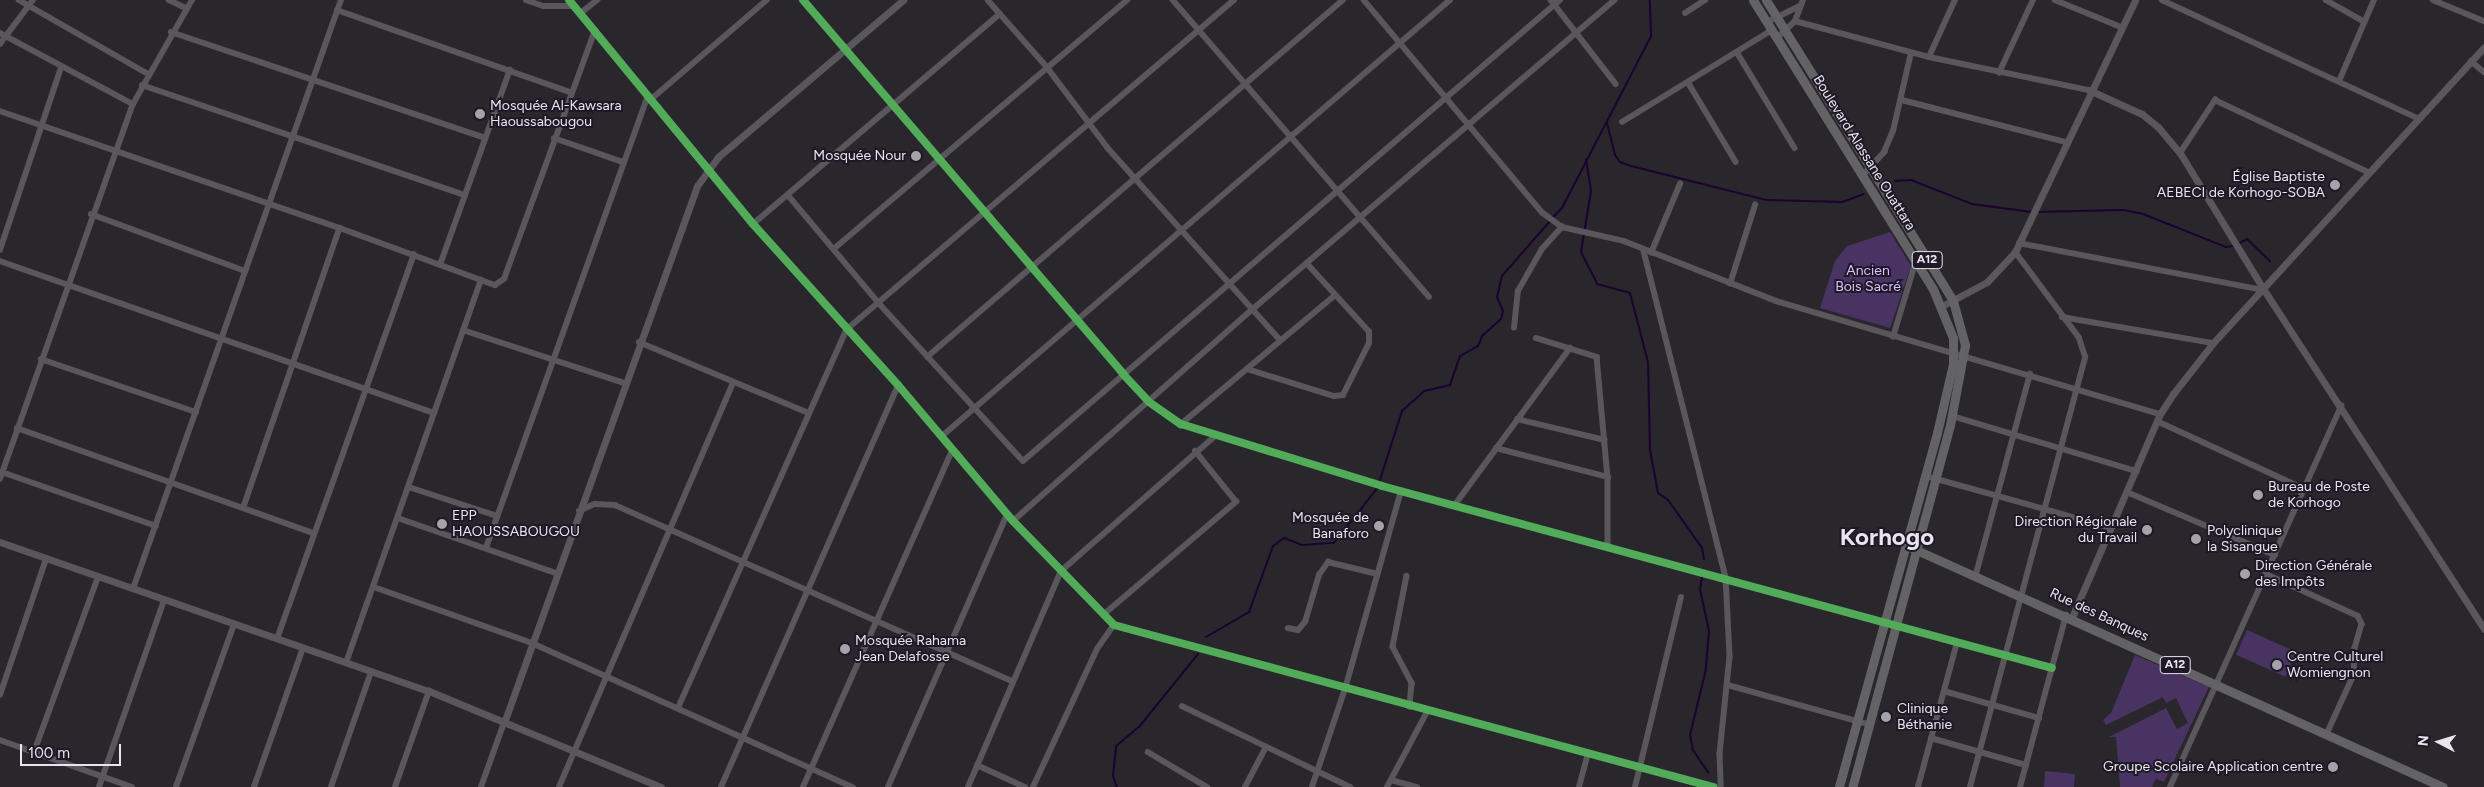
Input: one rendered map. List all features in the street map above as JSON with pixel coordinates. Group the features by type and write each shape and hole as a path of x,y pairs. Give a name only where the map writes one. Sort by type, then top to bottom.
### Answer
{"main road":[{"name":"Boulevard Alassane Ouattara","path":"1754,0 1922,271 1942,306 1953,338 1953,356 1940,422 1839,787"},
{"name":"Boulevard Alassane Ouattara","path":"1766,0 1788,31 1870,170 1953,301 1962,329 1965,358 1951,420 1852,787"},
{"path":"1922,271 1931,266"},
{"path":"1940,422 1951,420"},
{"name":"Rue des Banques","path":"1906,546 2022,594 2328,732 2443,787"}],"street":[{"path":"19,0 148,74"},
{"path":"0,44 2,34 33,0"},
{"path":"169,0 186,8"},
{"path":"0,479 66,284 133,104 171,32 192,0"},
{"path":"133,589 268,202 341,0"},
{"path":"526,0 543,6 574,6"},
{"path":"569,0 595,30 648,100 753,224 846,330 898,385 1013,521 1114,625 1427,712 1641,767 1699,785 1713,787"},
{"path":"581,13 597,0"},
{"path":"486,548 623,162 648,100 767,0"},
{"path":"803,0 843,51 1123,374 1149,402 1181,424 1214,436 1382,486 1726,576 2052,668"},
{"path":"481,787 624,382 697,186 707,169 903,0"},
{"path":"988,0 1047,67 1090,125 1133,177 1183,229 1280,340"},
{"path":"836,247 1127,0"},
{"path":"1174,0 1246,81 1429,297"},
{"path":"678,708 806,412 846,330 985,215 1234,0"},
{"path":"928,357 1032,268 1133,177 1343,0"},
{"path":"1364,0 1552,222 1576,231 1624,241 1730,284 1953,356 2078,387 2159,417 2303,488"},
{"path":"942,436 1450,0"},
{"path":"1013,521 1254,308 1614,0"},
{"path":"1684,13 1705,0"},
{"path":"1929,57 1955,0"},
{"path":"1999,73 2033,0"},
{"path":"2055,0 2121,27"},
{"path":"1942,306 1986,282 2015,252 2089,90 2135,0"},
{"path":"2162,0 2340,79 2419,119"},
{"path":"2326,0 2363,21"},
{"path":"2340,79 2363,21 2374,0"},
{"path":"2434,0 2484,21"},
{"path":"788,195 836,247 878,302 973,409 1023,461 1340,191 1555,1 1575,32 1616,84"},
{"path":"1767,22 1776,14 1802,3"},
{"path":"1777,38 1788,31 1795,21 1802,3"},
{"path":"337,10 570,92"},
{"path":"753,224 894,108 1000,14"},
{"path":"1795,21 1929,57 1999,73 2089,90 2142,114 2180,153 2264,290 2341,406 2484,630"},
{"path":"0,111 268,202 495,285 504,279 570,92 595,30"},
{"path":"1622,122 1772,30"},
{"path":"171,32 486,138"},
{"path":"2,34 61,68 133,104"},
{"path":"2020,787 2052,668 2069,616 2112,528 2159,417 2213,343 2264,290 2484,47"},
{"path":"1736,52 1795,148"},
{"path":"1862,176 1870,170 1884,152 1902,100 1912,52"},
{"path":"2471,61 2484,72"},
{"path":"0,250 61,68"},
{"path":"440,265 510,70"},
{"path":"1688,82 1736,162"},
{"path":"142,85 465,195"},
{"path":"1902,100 2065,142"},
{"path":"2180,153 2214,100 2370,173"},
{"path":"554,138 623,162"},
{"path":"1680,184 1648,252 1726,576 1728,686 1720,753 1721,787"},
{"path":"1730,284 1756,205"},
{"path":"91,214 245,271"},
{"path":"1514,328 1518,291 1542,248 1562,227"},
{"path":"244,508 340,228"},
{"path":"2019,243 2264,290"},
{"path":"1970,787 2004,655 2062,451 2078,387 2083,347 2015,252"},
{"path":"277,639 414,255"},
{"path":"0,261 222,337 434,413"},
{"path":"1893,336 1916,261"},
{"path":"1247,368 1334,396 1344,394 1370,337 1307,264"},
{"path":"346,663 481,280"},
{"path":"1181,424 1334,296"},
{"path":"2062,317 2213,343"},
{"path":"463,330 552,361 624,382"},
{"path":"1536,338 1597,357 1608,477 1608,545"},
{"path":"639,342 806,412"},
{"path":"1454,506 1570,348"},
{"path":"41,359 196,412"},
{"path":"1976,574 2012,433 2030,374"},
{"path":"559,787 609,678 733,383"},
{"path":"721,787 898,385"},
{"path":"2170,787 2218,684 2303,488 2341,406"},
{"path":"1517,419 1605,440"},
{"path":"1951,420 2012,433 2062,451 2137,471"},
{"path":"17,428 314,533"},
{"path":"968,787 1061,571 1214,436"},
{"path":"1496,448 1608,477"},
{"path":"803,787 952,450"},
{"path":"1103,615 1236,502 1195,451"},
{"path":"2,472 156,526"},
{"path":"1926,476 1997,494 2112,528"},
{"path":"409,487 497,516"},
{"path":"1312,787 1319,772 1345,689 1401,491"},
{"path":"2127,492 2275,555"},
{"path":"578,511 595,504 610,504 671,529 1013,681"},
{"path":"888,787 1007,514"},
{"path":"398,518 556,573"},
{"path":"0,542 429,691 505,720 661,787"},
{"path":"0,695 46,559"},
{"path":"1288,628 1298,630 1305,622 1319,575 1328,562 1378,574"},
{"path":"2266,574 2358,616 2362,624 2355,648 2354,675 2328,732"},
{"path":"1407,576 1393,647 1412,683 1410,707"},
{"path":"34,752 98,577"},
{"path":"374,586 532,643 853,787"},
{"path":"1635,787 1681,597"},
{"path":"99,787 164,600"},
{"path":"176,787 234,624"},
{"path":"1033,787 1097,649 1114,625"},
{"path":"1918,787 1957,642"},
{"path":"254,787 303,648"},
{"path":"330,787 371,672"},
{"path":"1728,686 1858,719 1868,724"},
{"path":"395,787 429,691"},
{"path":"1944,691 2039,718"},
{"path":"1182,706 1350,787"},
{"path":"1387,787 1427,712"},
{"path":"1932,738 2026,765"},
{"path":"0,740 132,787"},
{"path":"1246,787 1266,747"},
{"path":"1148,752 1207,787"},
{"path":"1579,787 1588,754"},
{"path":"977,766 1025,787"},
{"path":"639,787 643,779"},
{"path":"1391,780 1417,787"}],"green space":[{"name":"Ancien Bois Sacré","path":"1890,232 1911,266 1890,328 1820,308 1835,261 1847,246"},
{"path":"2247,630 2296,652 2285,677 2236,655"},
{"path":"2135,655 2209,687 2164,782 2156,779 2152,787 2120,787 2116,737 2109,737 2166,708 2177,729 2188,723 2176,698 2166,703 2163,697 2106,725 2103,720 2111,713"},
{"path":"2045,771 2075,774 2074,787 2044,787"}],"waterway":[{"path":"1553,217 1562,208 1651,36 1650,0"},
{"path":"1607,123 1615,155 1620,162 1631,166 1766,200 1842,202 1864,194"},
{"path":"1586,159 1591,191 1581,252 1597,284 1630,293 1648,362 1650,450 1658,493 1668,500 1702,548 1704,559"},
{"path":"1895,181 1911,180 1972,204 2031,212"},
{"path":"2035,212 2123,210 2143,214 2226,247 2233,246"},
{"path":"1379,483 1402,411 1424,391 1450,385 1460,356 1478,346 1482,336 1501,319 1503,311 1497,297 1502,276 1550,221"},
{"path":"2238,244 2247,239 2270,261"},
{"path":"1206,637 1249,612 1273,546 1284,538 1302,545 1334,543 1378,487"},
{"path":"1702,577 1700,589 1709,631 1706,669 1690,735 1693,750 1708,772"},
{"path":"1117,787 1113,776 1116,746 1139,727 1198,654"}],"cycle path":[{"path":"569,0 753,224 898,385 1013,521 1114,625 1713,787"},
{"path":"803,0 1123,374 1149,402 1181,424 1382,486 2052,668"}],"place":[{"name":"Mosquée Al-Kawsara Haoussabougou","path":"480,114"},
{"name":"Mosquée Nour","path":"916,156"},
{"name":"Église Baptiste AEBECI de Korhogo-SOBA","path":"2335,185"},
{"name":"Bureau de Poste de Korhogo","path":"2258,495"},
{"name":"EPP HAOUSSABOUGOU","path":"442,524"},
{"name":"Mosquée de Banaforo","path":"1379,526"},
{"name":"Direction Régionale du Travail","path":"2147,530"},
{"name":"Polyclinique la Sisangue","path":"2196,539"},
{"name":"Direction Générale des Impôts","path":"2245,574"},
{"name":"Mosquée Rahama Jean Delafosse","path":"845,649"},
{"name":"Centre Culturel Womiengnon","path":"2277,665"},
{"name":"Clinique Béthanie","path":"1886,717"},
{"name":"Groupe Scolaire Application centre","path":"2333,767"}],"district":[{"name":"Korhogo","path":"1887,537"}]}
